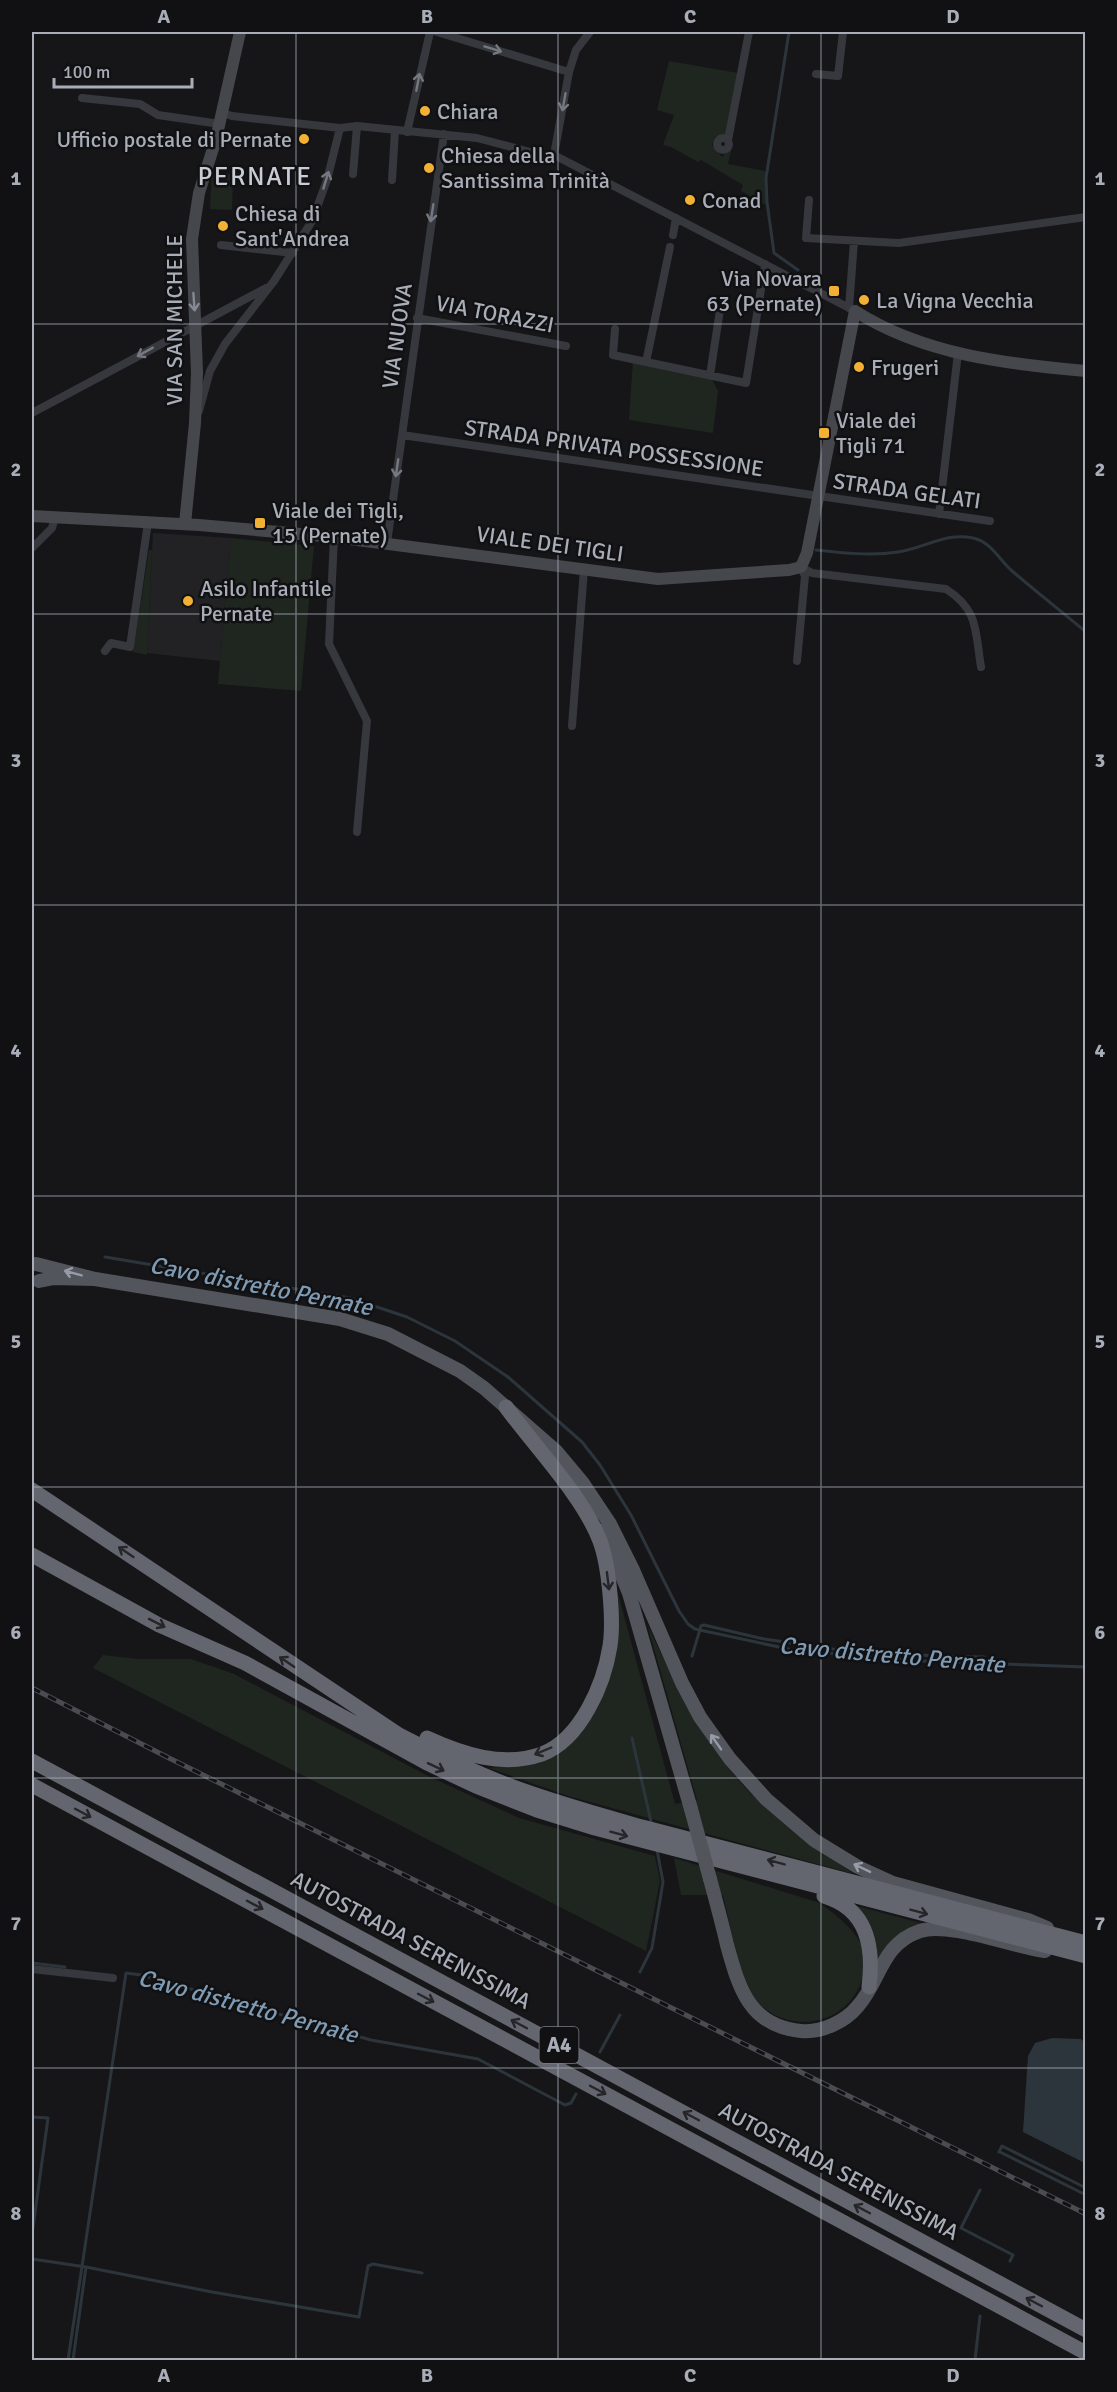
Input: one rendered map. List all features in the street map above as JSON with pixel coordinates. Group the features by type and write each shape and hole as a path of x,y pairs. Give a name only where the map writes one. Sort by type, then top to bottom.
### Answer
{"highway":[{"path":"335,1695 456,1751 481,1758 502,1759 542,1754 557,1745 577,1725 590,1705 602,1678 611,1644 610,1581 600,1541 566,1483 530,1441 506,1407"},
{"path":"32,1490 335,1695 399,1735 462,1767 507,1785 654,1836 765,1880 830,1898 845,1905 860,1922 869,1944 871,1968 869,1987"},
{"path":"32,1555 159,1625 244,1663 427,1763 537,1810 654,1836 1081,1941"},
{"name":"AUTOSTRADA SERENISSIMA","path":"32,1761 1086,2330"},
{"name":"AUTOSTRADA SERENISSIMA","path":"32,1785 1086,2353"},
{"path":"719,1860 1086,1957"}],"main road":[{"name":"VIA SAN MICHELE","path":"185,524 195,423 197,373 192,239 199,193 221,118 240,32"},
{"path":"801,567 807,553 820,497 857,312 911,339 958,353 1005,362 1086,371"},
{"name":"VIALE DEI TIGLI","path":"32,516 185,524 334,537 658,579 789,570 801,567"},
{"path":"34,1263 95,1279 340,1319 388,1334 460,1371 556,1451 582,1482 610,1524 696,1710 730,1759 766,1799 814,1840 858,1867 893,1883 1028,1920 1081,1941"},
{"path":"34,1263 40,1272 35,1286"},
{"path":"35,1286 54,1278 95,1279"},
{"path":"506,1407 569,1475 599,1522 620,1568 691,1809 738,1985 748,2003 762,2017 791,2029 815,2031 828,2027 849,2015 860,2004 893,1947 909,1936 931,1929 947,1928 1022,1948 1086,1957"}],"street":[{"path":"407,132 430,32"},
{"path":"437,32 569,72"},
{"path":"554,155 569,72 576,50 590,32"},
{"path":"728,140 750,32"},
{"path":"816,74 838,76 843,32"},
{"path":"82,98 140,104 158,115 221,118 232,116 340,128 357,126 444,134 477,138 545,156 554,155 857,312 854,241"},
{"path":"353,174 357,126"},
{"path":"195,423 210,371 225,344 293,253 312,221 340,128"},
{"path":"392,180 395,130"},
{"name":"VIA NUOVA","path":"387,543 444,134"},
{"path":"809,200 806,238 854,241 899,243 1086,217"},
{"path":"673,235 676,218"},
{"path":"221,245 293,253"},
{"path":"646,362 670,247"},
{"path":"615,329 613,355 746,383 765,264"},
{"path":"32,413 269,286"},
{"path":"710,375 720,310"},
{"name":"VIA TORAZZI","path":"417,318 566,346"},
{"path":"939,514 958,353"},
{"path":"197,373 210,371"},
{"name":"STRADA PRIVATA POSSESSIONE","path":"402,435 820,497"},
{"name":"STRADA GELATI","path":"820,497 990,522"},
{"path":"32,548 52,528 55,517"},
{"path":"105,651 111,644 130,646 148,522"},
{"path":"334,537 329,644 367,721 357,832"},
{"path":"797,661 806,576 801,567"},
{"path":"801,567 812,573 946,589 961,599 971,615 981,667"},
{"path":"572,726 584,569"},
{"path":"32,1969 113,1978"}],"shaded area":[{"path":"669,61 738,73 726,135 715,137 712,145 722,157 732,147 728,164 765,171 766,205 741,191 743,185 701,160 698,162 663,145 674,115 657,110"},
{"path":"212,173 233,174 232,210 210,209"},
{"path":"633,359 710,375 718,391 713,433 629,420"},
{"name":"Asilo Infantile Pernate","path":"153,533 231,538 220,661 147,653"},
{"path":"231,538 314,546 301,691 218,684"},
{"path":"149,550 152,550 147,655 133,652"},
{"path":"614,1579 675,1804 697,1800 647,1624 697,1721 734,1775 776,1816 854,1874 568,1796 489,1768 537,1764 567,1746 594,1715 610,1675"},
{"path":"103,1655 138,1659 191,1659 234,1674 430,1777 519,1818 655,1856 660,1881 646,1951 93,1668"},
{"path":"674,1858 820,1903 840,1919 862,1945 866,1961 856,1993 845,2007 831,2016 815,2021 798,2022 781,2018 765,2009 752,1996 742,1975 723,1895 681,1895"},
{"path":"853,1905 924,1924 877,1961"},
{"path":"1052,2038 1081,2039 1085,2043 1085,2163 1023,2132 1028,2056 1035,2043"}],"waterway":[{"path":"789,32 766,178 774,253 798,270"},
{"path":"816,550 878,554 908,550 954,537 973,538 990,547 1011,570 1086,632"},
{"name":"Cavo distretto Pernate","path":"105,1257 350,1298 407,1317 455,1341 508,1377 582,1442 600,1465 631,1515 679,1611 688,1624 695,1629 793,1650 921,1661 1086,1667"},
{"name":"Cavo distretto Pernate","path":"692,1656 701,1626 704,1625 764,1639 833,1649 984,1657"},
{"name":"Cavo distretto Pernate","path":"632,1738 652,1826"},
{"name":"Cavo distretto Pernate","path":"640,1972 652,1948 663,1882 657,1850"},
{"name":"Cavo distretto Pernate","path":"32,1963 65,1967"},
{"name":"Cavo distretto Pernate","path":"68,2360 126,1973 141,1975 371,2040 478,2059 565,2105 571,2103 576,2094"},
{"name":"Cavo distretto Pernate","path":"600,2052 620,2015"},
{"name":"Cavo distretto Pernate","path":"32,2117 48,2118 32,2235"},
{"path":"999,2152 1002,2146 1086,2188"},
{"name":"Cavo distretto Pernate","path":"1000,2152 1086,2195"},
{"name":"Cavo distretto Pernate","path":"980,2190 961,2228 1013,2255 1010,2261"},
{"name":"Cavo distretto Pernate","path":"32,2259 86,2267 73,2360"},
{"name":"Cavo distretto Pernate","path":"86,2267 212,2292 359,2317 368,2266 373,2264 422,2273"},
{"name":"Cavo distretto Pernate","path":"975,2360 980,2316"}],"railway":[{"path":"32,1688 1086,2214"}],"place":[{"name":"Chiara","path":"425,111"},
{"name":"Ufficio postale di Pernate","path":"304,139"},
{"name":"Chiesa della Santissima Trinità","path":"429,168"},
{"name":"Conad","path":"690,200"},
{"name":"Chiesa di Sant'Andrea","path":"223,226"},
{"name":"Via Novara 63 (Pernate)","path":"834,291"},
{"name":"La Vigna Vecchia","path":"864,300"},
{"name":"Frugeri","path":"859,367"},
{"name":"Viale dei Tigli 71","path":"824,433"},
{"name":"Viale dei Tigli, 15 (Pernate)","path":"260,523"},
{"name":"Asilo Infantile Pernate","path":"188,601"}],"district":[{"name":"PERNATE","path":"255,177"}]}
